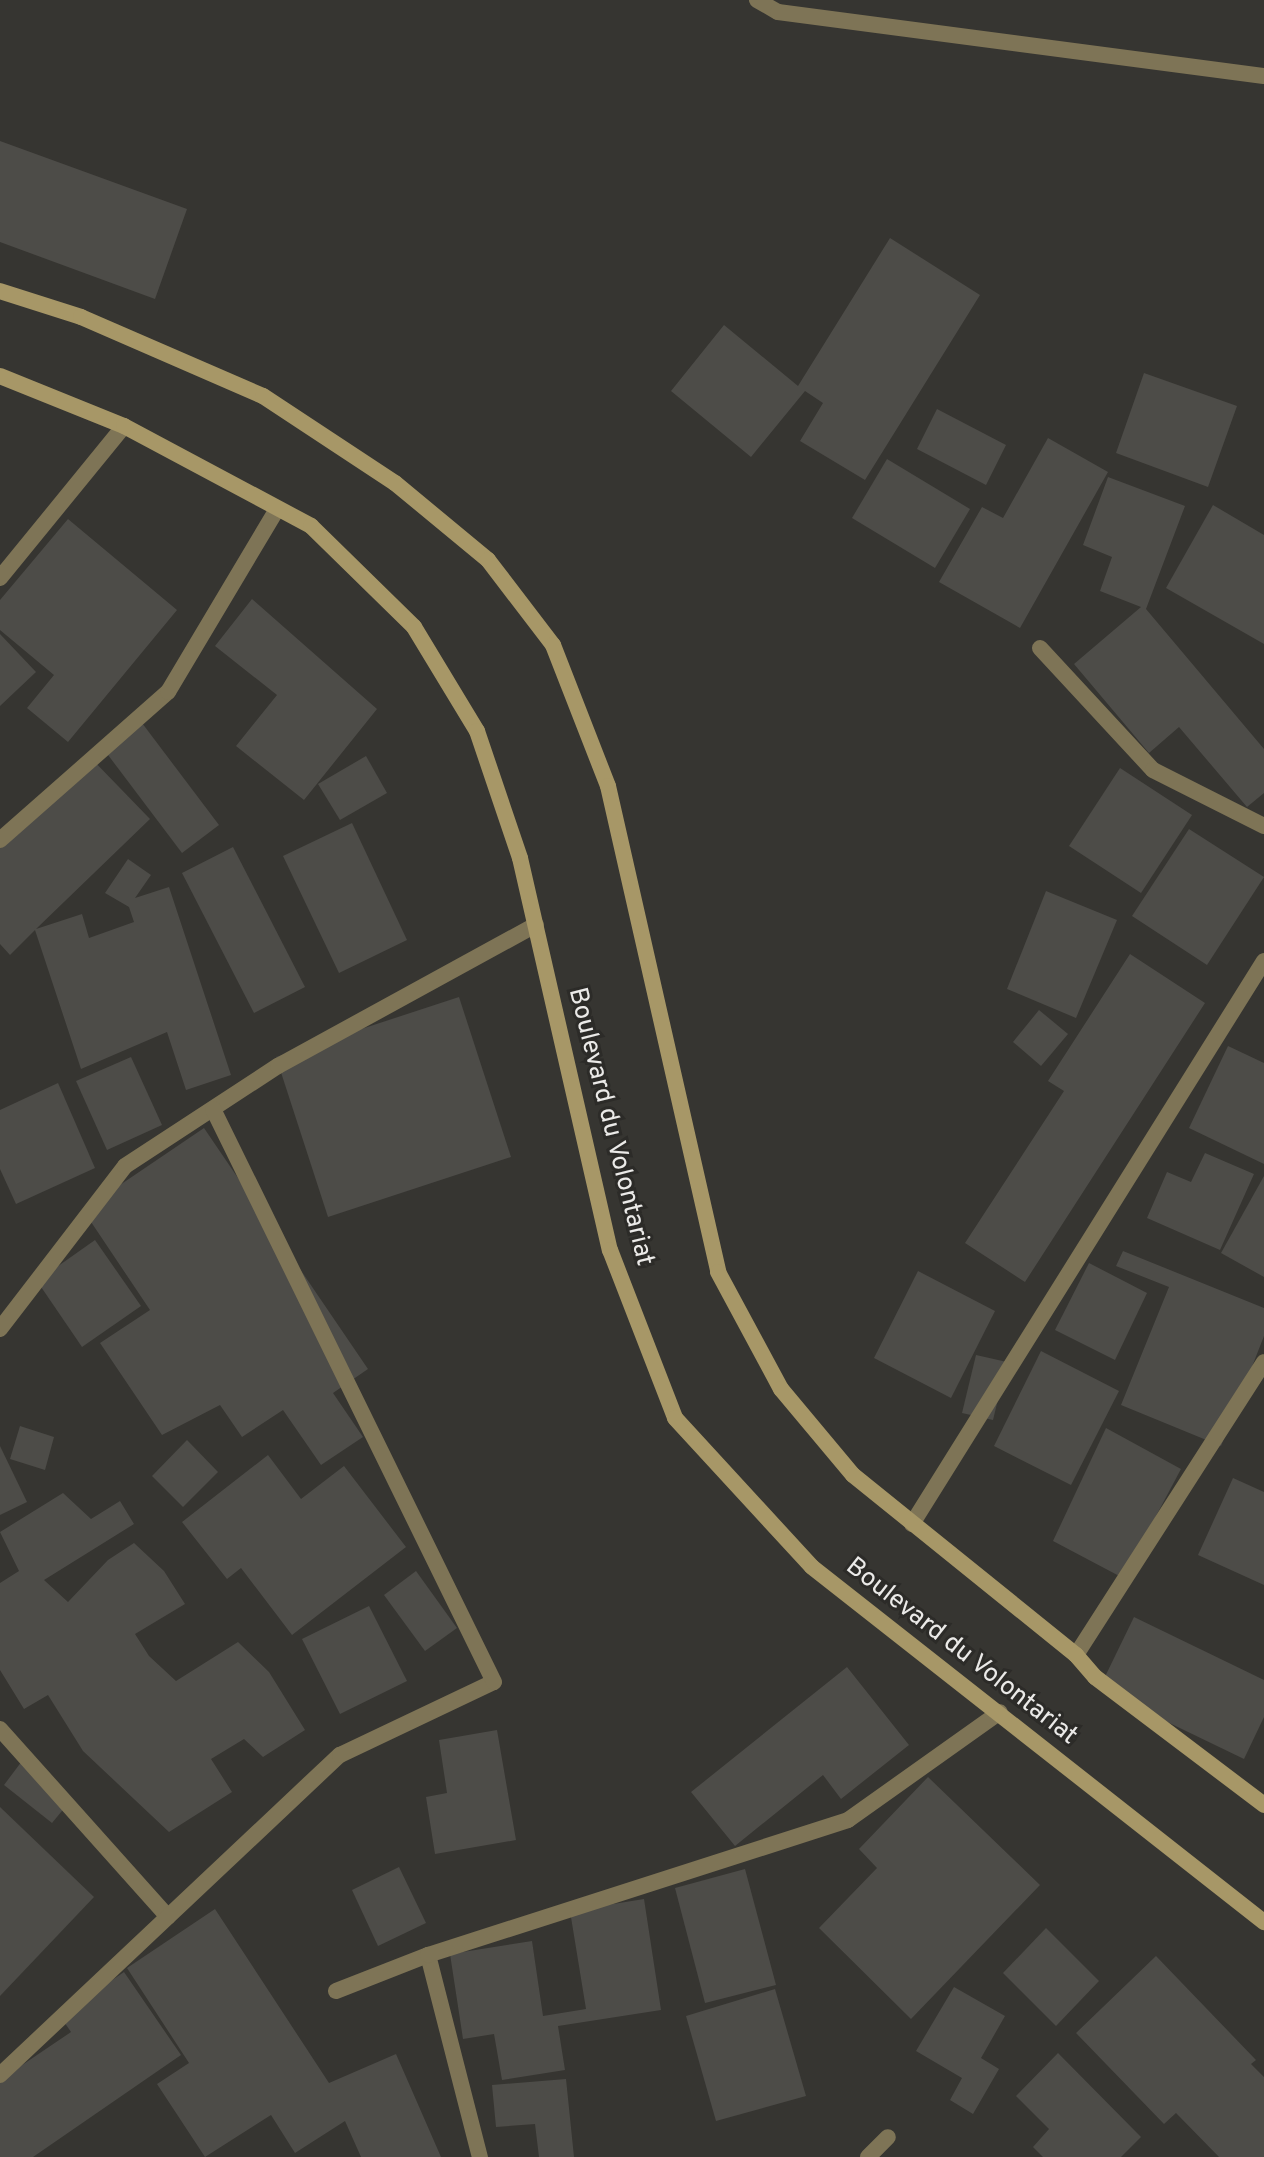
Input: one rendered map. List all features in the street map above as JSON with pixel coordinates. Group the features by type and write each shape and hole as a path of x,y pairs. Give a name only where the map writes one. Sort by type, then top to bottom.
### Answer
{"main road":[{"path":"0,291 81,317 263,396 395,483 488,560 553,645 608,786 718,1272 781,1389 853,1475 1076,1655 1095,1677 1264,1805"},
{"name":"Boulevard du Volontariat","path":"0,376 124,426 311,526 414,627 477,731 536,925 610,1250 675,1418 812,1567 1264,1922"}],"street":[{"path":"757,0 778,12 1264,76"},
{"path":"0,578 124,426"},
{"path":"0,840 168,692 277,509"},
{"path":"1040,648 1153,770 1264,826"},
{"path":"0,1329 125,1166 278,1066 536,925"},
{"path":"912,1524 1264,961"},
{"path":"0,2075 340,1755 494,1682 213,1109"},
{"path":"1076,1655 1264,1362"},
{"path":"336,1991 428,1955 848,1820 1000,1712"},
{"path":"0,1729 168,1917"},
{"path":"428,1955 480,2157"},
{"path":"868,2157 888,2137"}],"building":[{"path":"0,141 187,209 155,299 0,242"},
{"path":"890,238 980,295 865,480 800,441 823,403 805,391 751,457 671,391 724,325 798,386"},
{"path":"1144,373 1237,406 1208,487 1116,453"},
{"path":"937,409 1006,445 986,485 917,449"},
{"path":"1048,438 1108,472 1020,628 939,582 982,507 1003,518"},
{"path":"887,459 970,509 935,568 852,518"},
{"path":"1108,477 1185,506 1146,609 1264,749 1264,793 1247,807 1179,727 1149,753 1074,664 1141,607 1100,591 1112,557 1083,545"},
{"path":"1213,505 1264,535 1264,644 1166,588"},
{"path":"68,519 177,610 68,742 27,708 54,675 0,630 0,600"},
{"path":"252,599 377,709 304,800 236,746 277,695 215,646"},
{"path":"0,634 36,672 0,706"},
{"path":"139,719 219,825 182,853 102,747"},
{"path":"89,756 150,819 36,929 82,914 89,938 134,922 129,907 105,893 128,859 151,875 135,898 169,887 231,1075 186,1090 167,1032 81,1069 35,930 10,955 0,944 0,843"},
{"path":"366,756 387,793 340,820 318,784"},
{"path":"1120,768 1192,815 1141,893 1069,846"},
{"path":"352,823 407,940 339,973 283,856"},
{"path":"1189,829 1264,877 1207,965 1132,916"},
{"path":"233,847 305,987 254,1013 182,873"},
{"path":"1046,891 1117,920 1076,1018 1007,989"},
{"path":"1130,954 1205,1003 1025,1282 965,1243 1064,1091 1048,1081"},
{"path":"459,997 511,1157 328,1217 276,1057"},
{"path":"1039,1010 1068,1034 1041,1066 1013,1042"},
{"path":"1228,1046 1264,1063 1264,1164 1189,1128"},
{"path":"131,1057 162,1125 107,1150 76,1081"},
{"path":"58,1083 95,1168 16,1204 0,1169 0,1110"},
{"path":"204,1128 368,1369 333,1393 363,1437 321,1465 283,1410 242,1437 220,1405 162,1435 100,1343 150,1310 83,1210"},
{"path":"1205,1153 1254,1174 1220,1250 1147,1218 1167,1172 1191,1182"},
{"path":"1264,1176 1264,1277 1221,1253"},
{"path":"95,1240 141,1306 82,1347 37,1281"},
{"path":"1123,1251 1264,1308 1264,1336 1221,1446 1121,1405 1169,1287 1116,1266"},
{"path":"1089,1263 1147,1293 1115,1360 1055,1330"},
{"path":"918,1271 995,1311 951,1398 874,1358"},
{"path":"1041,1351 1119,1391 1071,1485 994,1446"},
{"path":"976,1355 1007,1362 993,1420 962,1413"},
{"path":"20,1426 54,1437 45,1470 10,1459"},
{"path":"1106,1428 1181,1469 1123,1578 1053,1541"},
{"path":"187,1440 218,1472 183,1507 152,1476"},
{"path":"0,1446 27,1502 0,1515"},
{"path":"268,1455 301,1499 344,1466 406,1547 292,1635 241,1568 227,1579 182,1522"},
{"path":"1233,1478 1264,1492 1264,1585 1198,1555"},
{"path":"63,1493 91,1519 120,1501 134,1524 44,1580 68,1602 108,1560 134,1543 164,1571 185,1604 135,1634 149,1656 176,1681 238,1642 269,1672 305,1730 263,1757 244,1739 211,1759 232,1792 169,1832 83,1751 48,1695 24,1709 0,1670 0,1583 19,1571 0,1532"},
{"path":"416,1571 457,1628 425,1651 384,1595"},
{"path":"369,1606 407,1681 340,1714 302,1639"},
{"path":"1134,1617 1264,1680 1264,1717 1244,1759 1099,1689"},
{"path":"847,1667 909,1745 841,1799 823,1775 735,1846 691,1792"},
{"path":"497,1730 516,1840 435,1854 426,1797 447,1793 439,1740"},
{"path":"22,1761 71,1800 52,1823 4,1785"},
{"path":"928,1777 1040,1885 911,2019 819,1928 877,1868 859,1849"},
{"path":"0,1807 94,1897 0,1996"},
{"path":"399,1867 426,1923 378,1946 352,1890"},
{"path":"745,1869 776,1985 705,2003 675,1888"},
{"path":"644,1899 661,2010 558,2026 565,2070 502,2080 494,2034 463,2039 450,1954 532,1941 543,2016 586,2009 570,1911"},
{"path":"215,1909 329,2083 396,2054 441,2157 361,2157 345,2121 295,2153 271,2115 205,2157 157,2084 189,2063 127,1968"},
{"path":"1046,1928 1099,1981 1056,2026 1003,1973"},
{"path":"1156,1956 1256,2060 1251,2064 1264,2077 1264,2157 1219,2157 1176,2113 1164,2124 1076,2033"},
{"path":"124,1972 181,2055 33,2157 0,2157 0,2080 71,2032 60,2016"},
{"path":"954,1987 1005,2016 981,2058 999,2069 973,2114 950,2100 962,2078 916,2051"},
{"path":"775,1989 806,2096 716,2121 686,2016"},
{"path":"1058,2053 1141,2137 1121,2157 1043,2157 1033,2147 1049,2129 1016,2096"},
{"path":"566,2079 574,2157 539,2157 535,2124 496,2127 492,2085"}]}
